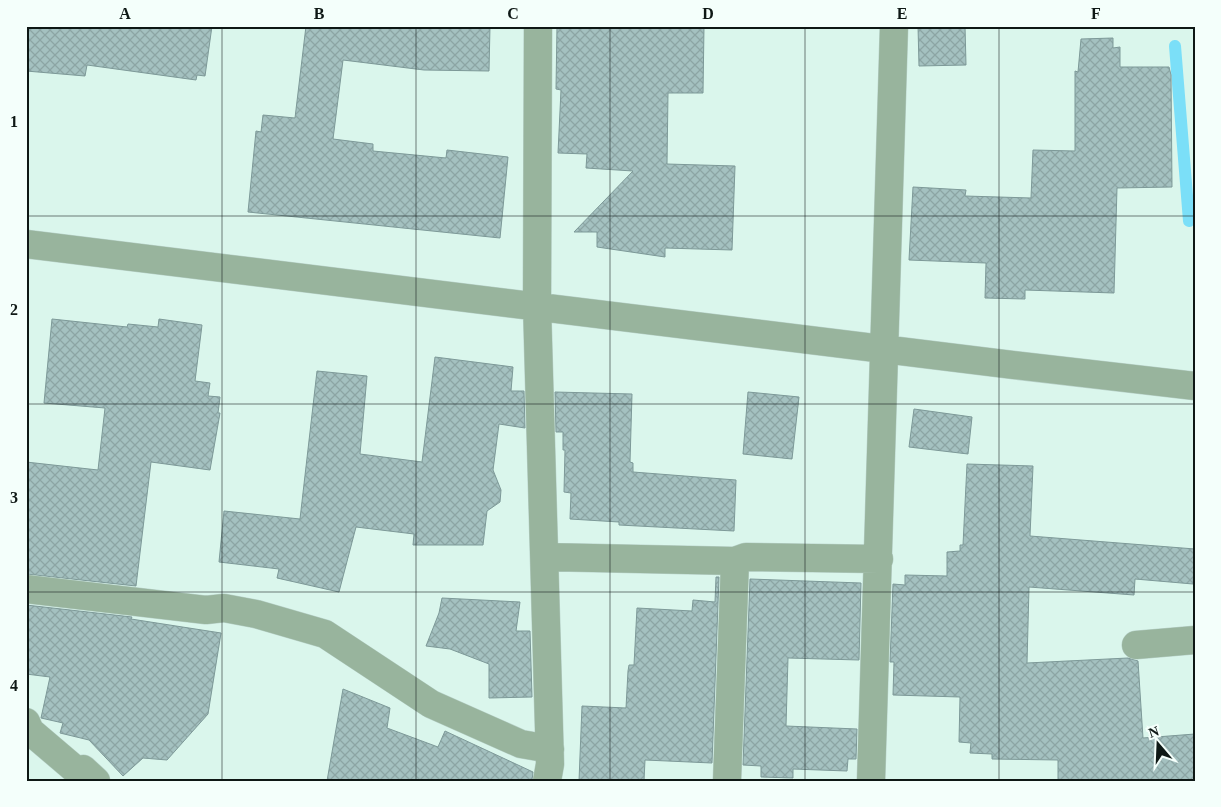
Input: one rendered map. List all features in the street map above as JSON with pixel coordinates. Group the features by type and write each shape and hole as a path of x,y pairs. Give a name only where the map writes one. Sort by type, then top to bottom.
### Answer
{"street":[{"path":"538,26 537,305 546,558 550,749 547,781"},
{"path":"871,781 894,26"},
{"path":"26,244 537,305 884,351 1195,386"},
{"path":"546,558 735,561 746,557 879,558"},
{"path":"727,781 735,561"},
{"path":"26,589 206,610 224,608 256,614 326,634 431,704 521,744 550,749"},
{"path":"1136,645 1195,640"},
{"path":"26,722 30,731 77,771 83,769 96,781"}],"building":[{"path":"26,26 212,26 205,76 197,75 196,80 87,65 85,76 26,71"},
{"path":"306,26 490,26 489,71 424,70 343,60 333,139 373,144 373,151 446,158 447,150 508,157 500,238 248,212 256,131 261,132 263,115 295,118"},
{"path":"557,26 704,26 703,93 668,93 667,164 735,166 732,250 665,248 665,257 597,247 597,232 574,232 633,171 586,168 587,154 558,153 561,90 556,89"},
{"path":"918,26 965,26 966,65 919,66"},
{"path":"1113,38 1113,48 1120,47 1120,67 1169,67 1171,75 1172,187 1117,188 1114,293 1025,290 1025,299 985,298 986,263 909,260 913,187 966,190 965,196 1031,198 1033,150 1075,151 1075,71 1078,72 1081,39"},
{"path":"52,319 127,327 128,324 158,327 159,319 202,325 195,381 210,383 208,396 220,397 218,413 220,413 210,470 151,462 136,586 26,574 26,462 98,470 105,408 44,403"},
{"path":"435,357 513,367 511,391 524,391 525,428 499,424 493,470 501,490 500,502 487,511 483,545 413,545 414,534 356,527 339,592 277,578 279,569 219,562 224,511 300,519 317,371 367,376 360,454 422,462"},
{"path":"555,392 632,394 630,462 633,463 633,472 736,480 734,531 619,525 619,522 570,519 571,493 564,492 565,450 563,450 563,432 556,432"},
{"path":"748,392 799,397 792,459 743,454"},
{"path":"914,409 972,417 968,454 909,447"},
{"path":"967,464 1033,466 1030,536 1195,549 1193,584 1135,579 1134,595 1029,587 1027,663 1128,658 1138,661 1143,738 1195,734 1195,781 1058,781 1058,760 992,759 992,754 970,753 971,743 959,742 960,697 893,695 894,662 890,662 893,584 905,585 905,575 947,576 947,552 960,551 960,545 963,545"},
{"path":"716,577 719,577 712,763 645,760 644,781 579,781 582,706 626,708 629,665 634,665 637,608 692,611 693,600 715,602"},
{"path":"750,579 861,583 859,660 788,658 786,726 857,729 856,759 848,759 847,771 793,769 793,778 761,777 761,766 743,765"},
{"path":"442,598 520,602 516,631 530,631 532,697 489,698 489,664 450,649 426,646 439,613"},
{"path":"26,605 132,617 131,619 221,633 208,714 167,760 143,758 123,776 89,740 60,733 63,723 41,718 50,677 26,674"},
{"path":"343,689 390,708 387,728 438,747 445,731 533,772 532,781 327,781"}],"waterway":[{"path":"1175,46 1189,221"}]}
